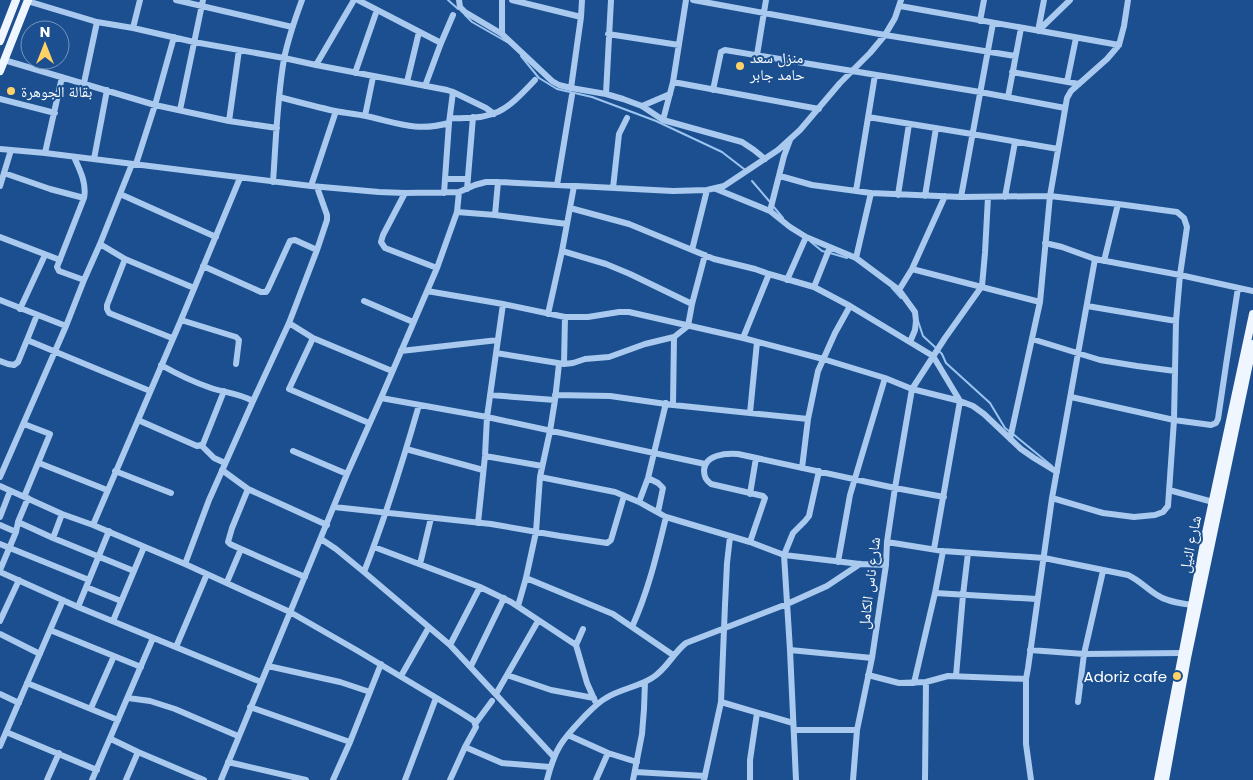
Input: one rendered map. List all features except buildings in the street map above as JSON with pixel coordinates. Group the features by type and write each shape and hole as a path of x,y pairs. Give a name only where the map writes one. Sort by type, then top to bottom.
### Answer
{"main road":[{"path":"0,39 16,0"},
{"path":"0,71 27,1"},
{"name":"شارع النيل","path":"1158,780 1191,605 1253,314"},
{"name":"شارع النيل","path":"1165,780 1194,623 1253,344"}],"street":[{"path":"133,28 140,0"},
{"path":"176,0 203,3 292,27"},
{"path":"273,182 279,97 284,58 292,27 302,0"},
{"path":"316,65 354,0"},
{"path":"358,0 441,43"},
{"path":"459,0 460,7 465,12 502,34 547,78 559,85 606,94 642,106 663,120 742,142 765,159"},
{"path":"502,0 502,34"},
{"path":"512,0 538,3 581,17"},
{"path":"572,88 582,0"},
{"path":"606,94 610,0"},
{"path":"663,120 673,82 686,0"},
{"path":"693,0 885,35 1015,56"},
{"path":"756,55 766,0"},
{"path":"980,21 984,0"},
{"path":"1038,31 1044,0"},
{"path":"1038,31 1070,0"},
{"path":"1010,439 1040,302 1050,196 1067,98 1071,91 1107,59 1119,45 1128,0"},
{"path":"27,1 97,22 447,90 486,108 494,114"},
{"path":"180,110 203,3"},
{"path":"0,149 314,187 405,194 459,192 486,182 673,192 707,190 724,186 790,140 885,35 895,18 900,3 980,21 1119,45"},
{"path":"355,73 377,10"},
{"path":"426,86 453,15"},
{"path":"84,83 97,22"},
{"path":"961,197 993,23"},
{"path":"1008,97 1021,28"},
{"path":"407,82 419,32"},
{"path":"608,34 679,46"},
{"path":"0,477 134,164 155,105 174,37"},
{"path":"1068,82 1076,38"},
{"path":"230,121 239,50"},
{"path":"713,90 723,50 980,92 1065,108"},
{"path":"4,60 155,105 230,121 277,128"},
{"path":"1012,72 1079,84"},
{"path":"856,191 875,75"},
{"path":"365,116 373,76"},
{"path":"45,153 62,77"},
{"path":"279,97 405,126 431,127 449,120 494,114 508,106 535,80"},
{"path":"673,82 819,108"},
{"path":"94,159 108,90"},
{"path":"444,193 453,92"},
{"path":"642,106 670,94"},
{"path":"557,185 572,95"},
{"path":"0,99 55,113"},
{"path":"185,564 225,463 289,323 327,220 327,215 314,187 336,111"},
{"path":"868,117 1058,149"},
{"path":"467,189 473,118"},
{"path":"612,188 619,134 627,118"},
{"path":"898,195 909,124"},
{"path":"925,196 936,128"},
{"path":"770,211 790,140"},
{"path":"1005,197 1015,142"},
{"path":"0,186 11,150"},
{"path":"74,157 86,191 57,267 59,271 84,280"},
{"path":"4,173 50,189 84,198"},
{"path":"780,176 812,185 871,193 961,197 1050,196 1177,212 1184,218 1187,227 1176,321 1174,420 1168,506 1163,512 1155,515 1134,517 1103,513 1052,498"},
{"path":"93,525 240,178"},
{"path":"445,179 468,179"},
{"path":"495,215 498,182"},
{"path":"548,314 574,186"},
{"path":"716,189 770,211 806,237 856,258 899,290 915,312 916,330 910,342"},
{"path":"692,250 707,190"},
{"path":"221,780 347,474 437,268 457,212 459,192"},
{"path":"856,258 871,193"},
{"path":"120,194 216,237"},
{"path":"405,194 381,242 384,248 437,268"},
{"path":"899,290 912,269 945,196"},
{"path":"912,389 982,286 986,253 988,197"},
{"path":"1104,261 1118,204"},
{"path":"570,208 629,224 723,261 814,287 850,306 933,356 960,401 934,549"},
{"path":"457,212 567,224"},
{"path":"0,237 60,260"},
{"path":"788,280 806,237"},
{"path":"203,266 261,292 266,292 290,241 295,240 317,250"},
{"path":"1045,243 1062,247 1095,260 1180,275 1253,291"},
{"path":"100,244 125,259 194,288"},
{"path":"814,287 830,247"},
{"path":"562,251 606,264 692,304"},
{"path":"20,309 45,254"},
{"path":"496,354 561,364 573,364 585,359 609,357 645,344 674,337 688,326 705,255"},
{"path":"125,259 107,305 109,313 172,338"},
{"path":"1031,780 1026,744 1026,679 1052,498 1095,260"},
{"path":"912,269 1040,302"},
{"path":"743,338 769,274"},
{"path":"1071,397 1174,420 1216,423 1238,288"},
{"path":"427,291 565,317 588,317 629,312 743,338 823,359 912,389 973,406 1034,458 1057,472"},
{"path":"0,300 66,326"},
{"path":"364,301 413,322"},
{"path":"478,522 487,417 503,304"},
{"path":"802,468 808,419 818,371 850,306"},
{"path":"1087,306 1176,321"},
{"path":"0,361 14,365 18,362 36,315"},
{"path":"518,606 536,532 540,477 561,364 565,317"},
{"path":"181,320 236,337 239,340 236,364"},
{"path":"289,323 313,338 392,371"},
{"path":"639,502 670,404 674,337"},
{"path":"313,338 289,389 369,423"},
{"path":"1032,339 1100,360 1175,370"},
{"path":"27,340 150,391"},
{"path":"401,351 498,340"},
{"path":"750,413 757,342"},
{"path":"161,366 210,388 243,396 253,401"},
{"path":"838,562 850,495 884,378"},
{"name":"شارع ناس الكامل","path":"853,780 857,730 872,658 895,488 912,389"},
{"path":"138,420 197,446 204,444 224,391"},
{"path":"490,395 555,398 610,396 808,419"},
{"path":"381,398 487,417 705,464"},
{"path":"364,572 374,547 419,406"},
{"path":"24,424 50,434 26,497 16,532 0,571 78,607 261,682"},
{"path":"201,445 214,458 225,463"},
{"path":"406,449 483,470"},
{"path":"292,451 347,474"},
{"path":"750,542 765,498 711,484 706,480 704,473 705,464 716,456 738,454 944,497"},
{"path":"485,456 542,466"},
{"path":"750,494 756,458"},
{"path":"39,463 107,490"},
{"path":"222,470 248,489 327,525"},
{"path":"115,471 171,493"},
{"path":"796,780 784,555 793,533 809,516 819,471"},
{"path":"540,477 602,489 624,496 666,517 750,542 784,555 838,562 886,565"},
{"path":"648,478 663,488 658,512"},
{"path":"0,486 62,514 109,531 227,582 290,612 401,676 476,724"},
{"path":"248,489 228,542 305,578"},
{"path":"1169,490 1213,502"},
{"path":"0,517 10,491"},
{"path":"334,507 478,522 598,542 609,542 624,496"},
{"path":"53,538 62,514"},
{"path":"632,627 646,593 666,517"},
{"path":"420,564 430,518"},
{"path":"18,522 134,571"},
{"path":"0,525 16,532"},
{"path":"78,607 109,531"},
{"path":"635,772 675,778 704,778 721,702 723,629 730,537"},
{"path":"321,539 336,549 450,644 554,757"},
{"path":"887,542 943,551 1044,558 1128,575 1156,595 1168,600 1191,605"},
{"path":"0,544 121,601"},
{"path":"113,621 144,547"},
{"path":"374,547 480,586 518,606 576,645 587,683 596,701"},
{"path":"227,582 241,549"},
{"path":"914,683 943,551"},
{"path":"956,676 968,553"},
{"path":"547,780 557,749 596,701 644,682 660,672 673,655 686,643 787,604 827,586 860,564"},
{"path":"1078,702 1084,654 1103,571"},
{"path":"176,648 207,574"},
{"path":"526,578 608,611 673,655"},
{"path":"0,621 19,580"},
{"path":"450,644 480,586"},
{"path":"935,593 1037,599"},
{"path":"471,666 504,598"},
{"path":"0,746 63,600"},
{"path":"496,694 538,621"},
{"path":"401,676 429,627"},
{"path":"576,645 583,629"},
{"path":"50,630 141,667"},
{"path":"0,634 40,654"},
{"path":"92,780 153,638"},
{"path":"790,650 872,658"},
{"path":"1030,650 1084,654 1182,653"},
{"path":"91,708 114,656"},
{"path":"333,780 381,664"},
{"path":"268,666 340,682 370,692"},
{"path":"507,675 555,691 596,701"},
{"path":"868,675 900,683 926,682 948,676 1026,679"},
{"path":"633,780 643,727 644,682"},
{"path":"925,780 926,682"},
{"path":"27,683 118,720"},
{"path":"0,694 18,703"},
{"path":"128,698 150,701 175,709 238,736"},
{"path":"405,780 436,698"},
{"path":"450,780 476,724 492,702"},
{"path":"721,702 793,727 857,730"},
{"path":"250,707 350,742"},
{"path":"750,780 750,760 757,713"},
{"path":"6,732 97,770"},
{"path":"568,735 608,753 637,762"},
{"path":"111,739 204,780"},
{"path":"464,747 500,763 550,767"},
{"path":"126,780 138,752"},
{"path":"47,780 59,753"},
{"path":"596,780 608,753"},
{"path":"228,762 306,780"}],"waterway":[{"path":"448,0 458,9"},
{"path":"465,15 472,22 507,42"},
{"path":"521,56 539,78 557,89 592,97 656,121 722,152 744,169"},
{"path":"752,181 770,202"},
{"path":"773,206 783,218"},
{"path":"811,242 826,252"},
{"path":"830,253 847,258"},
{"path":"892,288 901,298"},
{"path":"918,321 923,336 936,348"},
{"path":"939,351 946,363 990,403 1005,428 1009,431"},
{"path":"1013,434 1052,466"}],"place":[{"name":"منزل سعد حامد جابر","path":"740,66"},
{"name":"بقالة الجوهرة","path":"11,91"},
{"name":"Adoriz cafe","path":"1177,676"}]}
